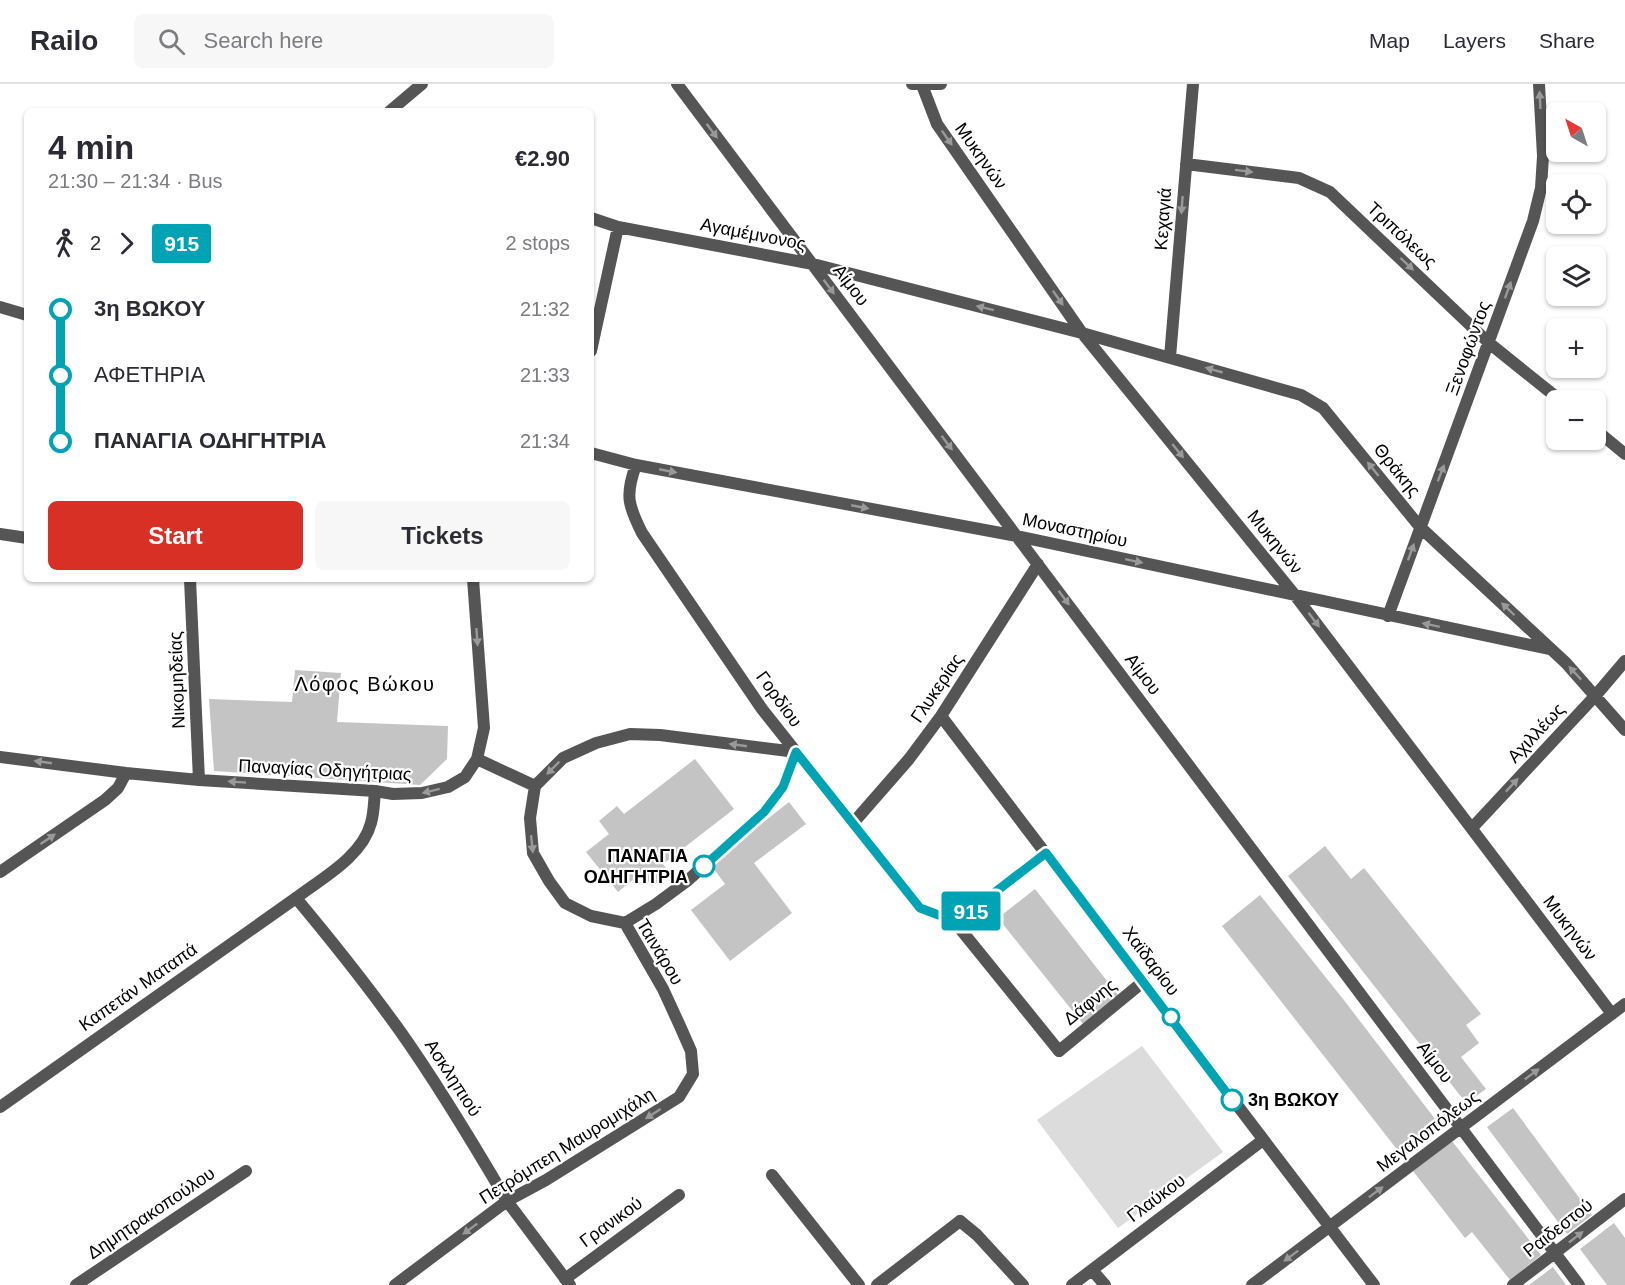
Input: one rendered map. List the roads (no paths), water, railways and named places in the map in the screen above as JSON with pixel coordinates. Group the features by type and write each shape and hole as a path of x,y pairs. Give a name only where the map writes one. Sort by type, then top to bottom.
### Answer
{"street":[{"path":"394,108 422,84"},
{"name":"Αίμου","path":"677,84 1580,1285"},
{"path":"917,85 941,84"},
{"name":"Κεχαγιά","path":"1170,357 1193,84"},
{"name":"Ξενοφώντος","path":"1388,616 1533,221 1541,188 1543,156 1539,84"},
{"name":"Μυκηνών","path":"917,85 937,124 1082,333 1294,594 1612,1014"},
{"name":"Τριπόλεως","path":"1186,164 1299,178 1330,192 1489,342 1548,390"},
{"name":"Αγαμέμνονος","path":"594,219 618,226 813,264 1082,333"},
{"path":"594,337 618,226"},
{"path":"0,308 24,314"},
{"name":"Θράκης","path":"1082,333 1301,395 1323,408 1420,527 1596,695 1625,730"},
{"path":"1606,437 1624,449"},
{"name":"Μοναστηρίου","path":"594,454 636,465 1017,536 1550,650"},
{"name":"Γορδίου","path":"636,465 629,485 630,509 642,533 762,709 920,908 952,920"},
{"path":"0,534 24,538"},
{"name":"Γλυκερίας","path":"854,822 909,759 941,716 1038,564"},
{"name":"Νικομηδείας","path":"190,582 199,780"},
{"path":"473,582 484,728 477,759 535,786 563,758 596,743 630,734 660,735 796,752 783,787 764,812 687,881 625,923"},
{"name":"Αχιλλέως","path":"1472,828 1625,661"},
{"name":"Χαϊδαρίου","path":"941,716 1374,1285"},
{"name":"Παναγίας Οδηγήτριας","path":"0,757 199,780 393,794 422,793 448,787 465,777 477,759"},
{"path":"0,872 105,800 118,788 126,773"},
{"name":"Ταινάρου","path":"535,786 530,818 533,854 565,903 591,916 625,923 663,989 680,1026 691,1051 693,1074"},
{"name":"Καπετάν Ματαπά","path":"0,1107 296,898 356,850 371,823 375,791"},
{"path":"952,920 968,913 1046,853"},
{"name":"Ασκληπιού","path":"296,898 400,1031 454,1111 507,1200 568,1282"},
{"name":"Δάφνης","path":"952,920 1059,1051 1144,981"},
{"name":"Μεγαλοπόλεως","path":"1252,1285 1625,1004"},
{"name":"Πετρόμπεη Μαυρομιχάλη","path":"395,1285 507,1200 546,1180 679,1097 693,1074"},
{"name":"Γλαύκου","path":"1072,1285 1263,1140"},
{"name":"Δημητρακοπούλου","path":"76,1285 246,1171"},
{"path":"772,1175 859,1285"},
{"name":"Γρανικού","path":"568,1282 679,1195"},
{"name":"Ραιδεστού","path":"1513,1285 1625,1199"},
{"path":"878,1285 960,1221 977,1235 1023,1285"},
{"path":"1092,1270 1105,1285"}],"place":[{"name":"ΠΑΝΑΓΙΑ ΟΔΗΓΗΤΡΙΑ","path":"704,866"},
{"name":"3η ΒΩΚΟΥ","path":"1232,1100"}],"district":[{"name":"Λόφος Βώκου","path":"365,684"}]}
